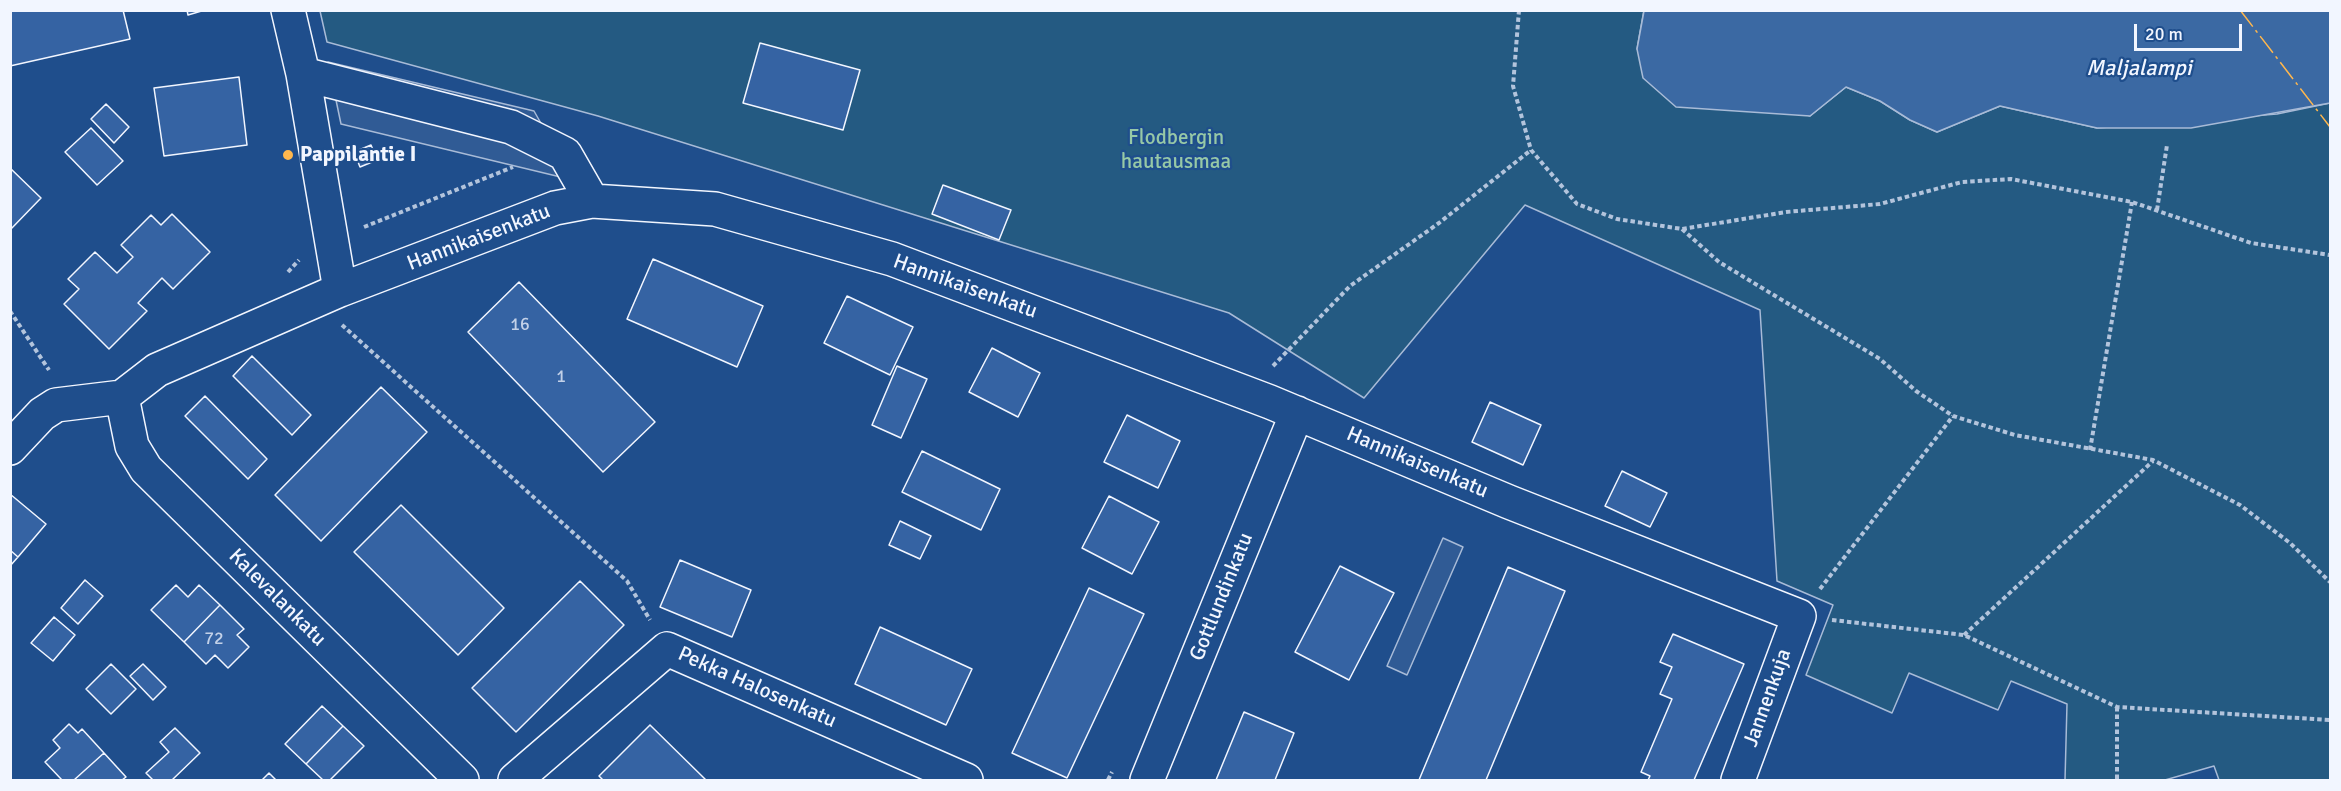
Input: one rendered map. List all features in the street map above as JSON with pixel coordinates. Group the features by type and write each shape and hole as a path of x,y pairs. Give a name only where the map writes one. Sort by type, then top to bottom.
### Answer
{"street":[{"path":"288,10 303,75 332,242 331,295"},
{"path":"303,75 511,127 565,154 592,201"},
{"name":"Hannikaisenkatu","path":"122,397 157,370 331,295 555,208 592,201 715,209 892,259 1297,413 1509,502 1799,616"},
{"path":"10,448 42,414 56,405 122,397"},
{"name":"Kalevalankatu","path":"122,397 132,446 146,469 462,780"},
{"name":"Gottlundinkatu","path":"1147,780 1297,413"},
{"name":"Jannenkuja","path":"1738,780 1799,616"},
{"name":"Pekka Halosenkatu","path":"515,780 667,649 966,780"}],"path":[{"path":"1520,10 1513,86 1531,150 1576,204 1617,219 1682,229 1786,212 1880,204 1962,182 2011,179 2132,202 2251,243 2331,255"},
{"path":"2157,210 2167,145"},
{"path":"1272,368 1350,286 1438,223 1531,150"},
{"path":"282,279 306,252 539,156 565,154"},
{"path":"2090,450 2132,202"},
{"path":"1682,229 1719,261 1880,359 1916,391 1953,416 2015,435 2153,460 2240,505 2290,543 2331,582"},
{"path":"297,262 331,295 332,316 627,581 667,649"},
{"path":"10,311 49,370"},
{"path":"41,377 49,370 60,369"},
{"path":"1799,616 1953,416"},
{"path":"1964,635 2153,460"},
{"path":"1799,616 1964,635 2117,707 2331,720"},
{"path":"2117,707 2117,780"}],"green space":[{"name":"Flodbergin hautausmaa","path":"1644,10 1637,49 1810,116 1846,87 1880,101 1910,120 1937,132 2000,106 2097,128 2277,114 2330,103 2330,780 2219,780 2214,766 2165,780 2065,780 2067,704 2011,681 1998,710 1909,673 1892,713 1806,675 1833,605 1777,581 1760,310 1525,205 1364,398 1229,313 598,116 327,42 320,11"}],"shaded area":[{"path":"328,62 534,111 573,180 341,124"},
{"path":"1443,538 1463,547 1407,675 1387,666"}],"water":[{"name":"Maljalampi","path":"1644,11 2330,11 2330,103 2191,128 2097,128 2000,106 1937,132 1910,120 1880,101 1846,87 1810,116 1676,107 1643,78 1637,49"}],"building":[{"path":"10,10 123,10 130,39 10,66"},
{"path":"187,10 205,10 188,15"},
{"path":"760,43 860,70 843,130 743,103"},
{"path":"239,77 247,145 164,156 154,88"},
{"path":"106,104 129,127 114,143 91,119"},
{"path":"91,128 123,161 97,185 65,152"},
{"path":"371,145 377,160 360,167 354,152"},
{"path":"10,168 41,198 10,230"},
{"path":"943,185 1011,210 999,240 932,214"},
{"path":"172,214 210,252 173,289 162,278 138,303 147,311 109,349 64,304 79,289 68,279 95,252 117,273 133,257 121,245 151,215 161,225"},
{"path":"653,259 763,306 737,367 627,319"},
{"path":"519,282 655,422 603,472 468,332"},
{"path":"847,296 913,327 890,375 824,343"},
{"path":"992,348 1040,373 1018,417 969,392"},
{"path":"252,356 311,415 292,435 233,376"},
{"path":"897,366 927,379 901,438 872,425"},
{"path":"381,387 427,432 321,541 275,495"},
{"path":"205,396 267,459 248,479 185,416"},
{"path":"1490,402 1541,425 1523,465 1472,442"},
{"path":"1127,415 1180,441 1158,488 1104,462"},
{"path":"922,451 1000,489 981,530 902,492"},
{"path":"1622,471 1667,493 1650,527 1605,506"},
{"path":"10,494 46,524 18,557 10,550"},
{"path":"1109,496 1159,522 1132,574 1082,548"},
{"path":"401,505 504,608 458,655 354,552"},
{"path":"900,521 931,536 920,559 889,545"},
{"path":"10,550 18,557 10,566"},
{"path":"680,560 751,590 732,637 660,607"},
{"path":"1340,566 1394,593 1349,680 1295,652"},
{"path":"1508,567 1565,591 1486,780 1419,780"},
{"path":"85,580 103,596 78,624 61,608"},
{"path":"580,581 624,625 516,732 472,688"},
{"path":"176,585 188,597 199,585 220,605 184,642 151,610"},
{"path":"1089,588 1144,614 1067,778 1012,753"},
{"path":"220,605 244,629 237,635 249,647 228,668 215,655 206,664 184,642"},
{"path":"54,617 75,635 53,661 31,643"},
{"path":"880,627 972,669 946,725 855,684"},
{"path":"1673,634 1744,664 1694,780 1648,780 1650,776 1641,772 1672,699 1660,694 1672,667 1660,662"},
{"path":"111,664 136,689 111,714 86,689"},
{"path":"143,664 166,687 153,700 130,676"},
{"path":"322,706 343,726 306,764 285,744"},
{"path":"1244,712 1294,733 1275,780 1216,780"},
{"path":"69,724 78,733 82,729 104,753 74,780 62,780 45,762 60,748 53,740"},
{"path":"650,725 706,780 603,780 599,776"},
{"path":"343,726 364,746 330,780 323,780 306,764"},
{"path":"175,728 200,753 172,780 153,780 146,773 169,752 160,742"},
{"path":"104,753 126,777 122,780 74,780"},
{"path":"269,773 276,780 262,780"}],"power":[{"path":"2240,10 2330,127"}],"place":[{"name":"Pappilantie I","path":"288,155"}]}
